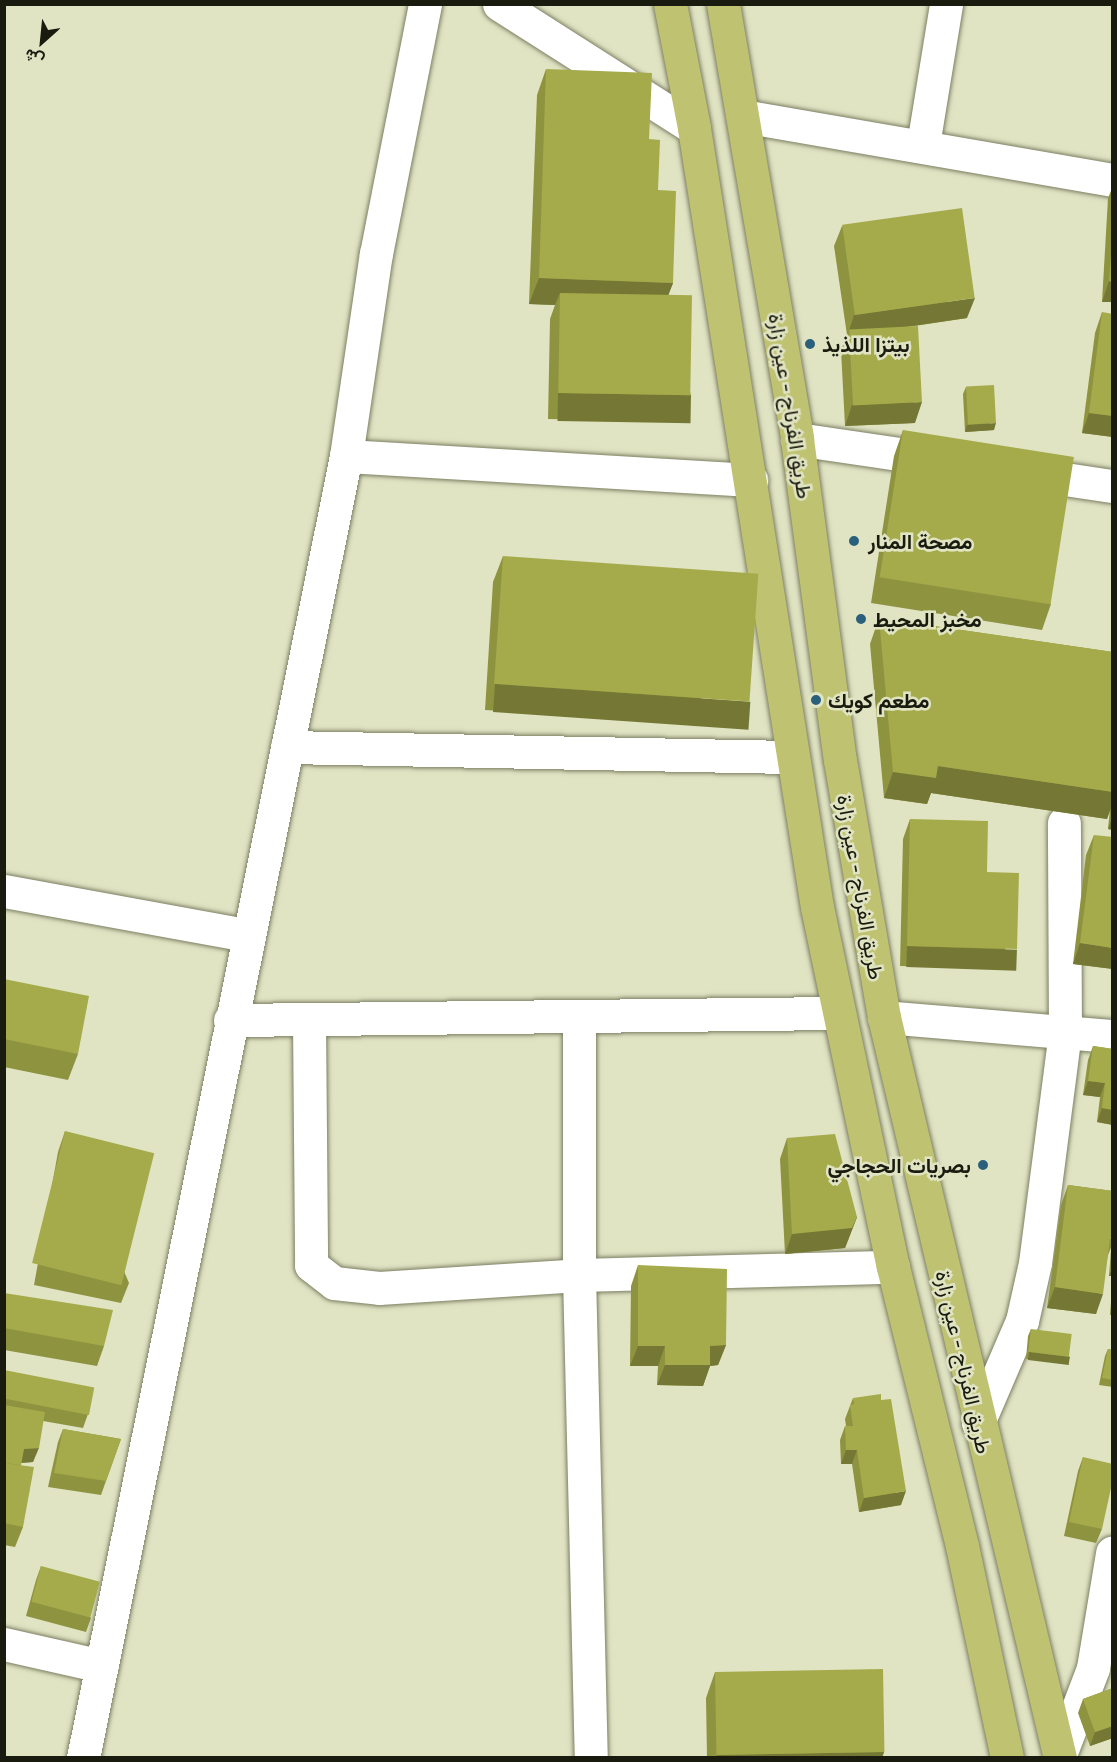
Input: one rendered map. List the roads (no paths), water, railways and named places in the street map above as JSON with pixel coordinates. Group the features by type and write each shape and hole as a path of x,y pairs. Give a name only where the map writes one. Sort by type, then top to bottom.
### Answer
{"main road":[{"path":"670,4 694,128 751,480 791,757 837,1013 893,1268 962,1546 1007,1758"},
{"name":"طريق الفرناج - عين زارة","path":"723,4 797,439 840,760 884,1017 978,1423 1060,1756"}],"street":[{"path":"83,1758 247,935 346,456 375,254 425,4"},
{"path":"499,4 694,128"},
{"path":"923,145 946,4"},
{"path":"743,116 923,145 1113,180"},
{"path":"797,439 1113,486"},
{"path":"346,456 751,480"},
{"path":"287,747 791,757"},
{"path":"978,1423 1022,1321 1035,1263 1065,1032 1064,823"},
{"path":"4,891 247,935"},
{"path":"230,1020 837,1013"},
{"path":"579,1017 579,1275 591,1758"},
{"path":"884,1017 1113,1036"},
{"path":"309,1020 311,1265 334,1283 379,1288 579,1275 893,1268"},
{"path":"1060,1756 1092,1668 1113,1552"},
{"path":"4,1644 102,1666"}],"place":[{"name":"بيتزا اللذيذ","path":"810,344"},
{"name":"مصحة المنار","path":"854,541"},
{"name":"مخبز المحيط","path":"861,619"},
{"name":"مطعم كويك","path":"816,700"},
{"name":"بصريات الحجاجي","path":"983,1165"}]}
